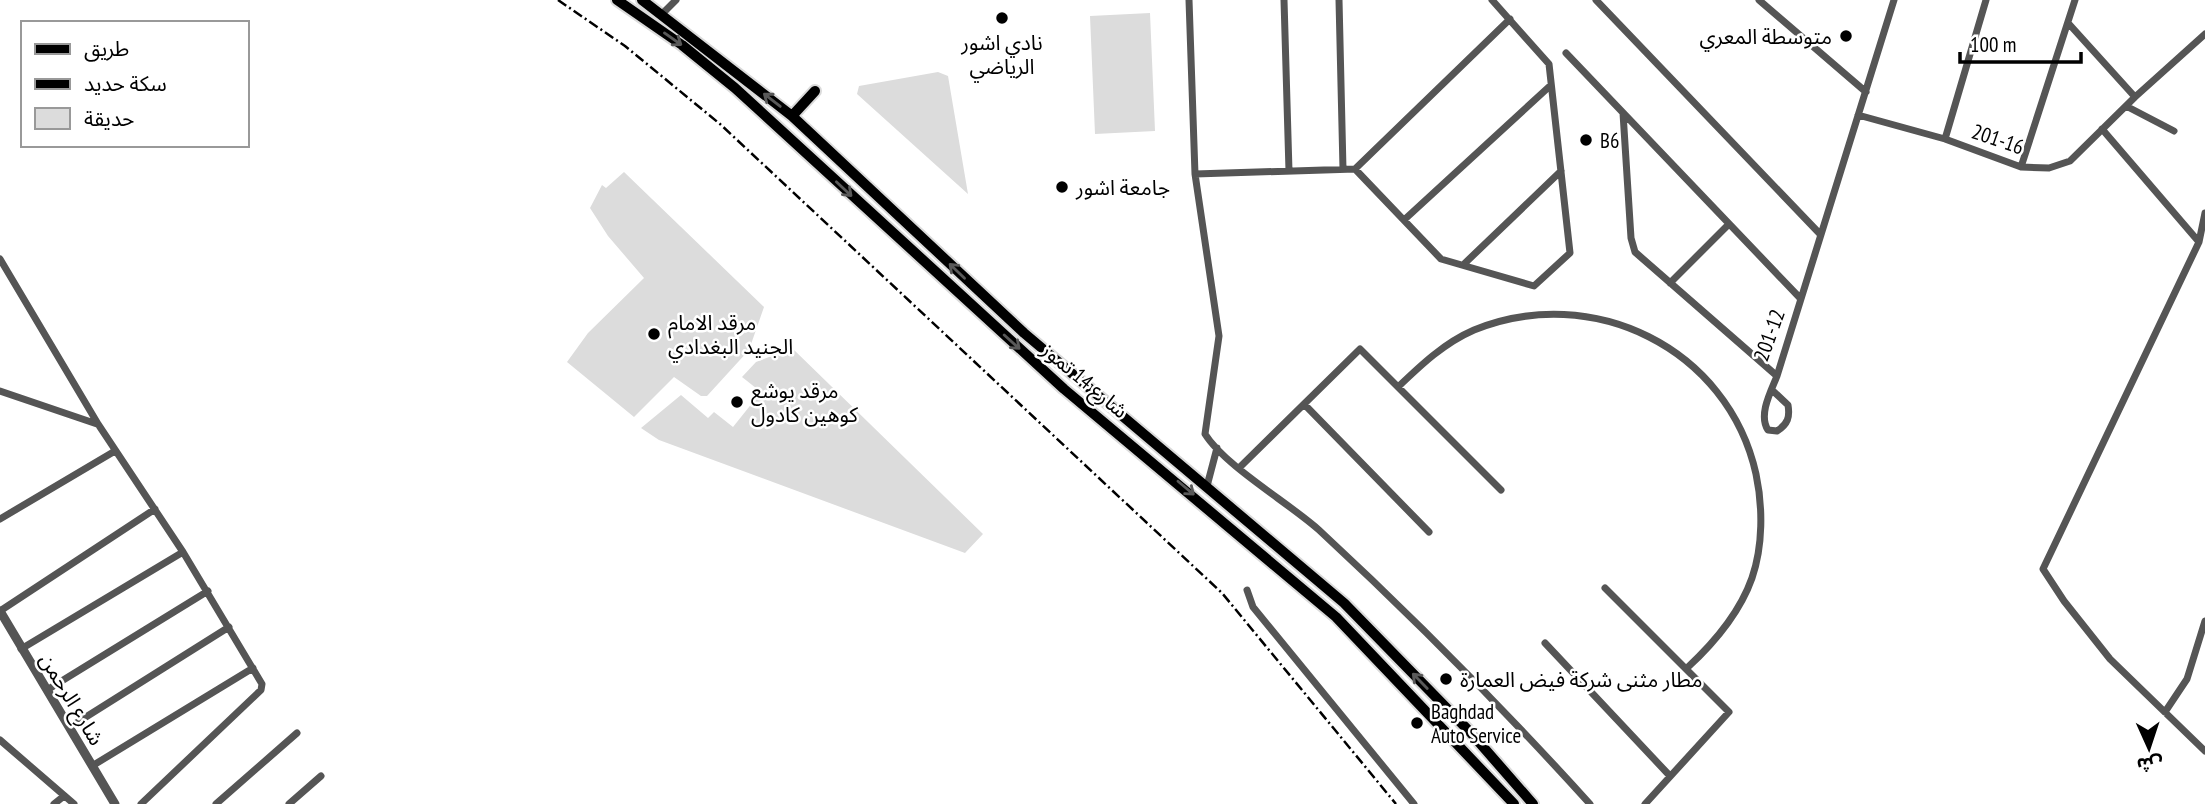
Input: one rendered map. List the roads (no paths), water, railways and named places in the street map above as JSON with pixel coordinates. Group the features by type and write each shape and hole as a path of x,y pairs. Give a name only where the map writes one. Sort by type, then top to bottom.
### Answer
{"main road":[{"name":"شارع 14 تموز","path":"617,0 735,88 1064,389 1336,617 1514,804"},
{"name":"شارع 14 تموز","path":"642,0 792,116 1024,333 1207,486 1373,631 1471,733 1533,804"},
{"path":"792,116 815,91"}],"street":[{"path":"1189,0 1195,174 1218,328 1205,434 1217,448 1315,526 1438,642 1591,804"},
{"path":"1284,0 1289,171"},
{"path":"1339,0 1343,169"},
{"path":"1355,169 1441,259 1534,286 1570,253 1549,64 1492,0"},
{"path":"1596,0 1821,234"},
{"path":"1759,0 1866,92"},
{"name":"201-12","path":"1623,113 1633,246 1640,256 1777,376 1894,0"},
{"path":"1945,139 1986,0"},
{"path":"2021,167 2075,0"},
{"path":"662,14 674,1"},
{"path":"1195,174 1355,169 1510,19"},
{"path":"2069,24 2135,97"},
{"name":"201-16","path":"1858,115 1945,139 2021,167 2049,168 2070,161 2205,34"},
{"path":"1566,53 1800,298"},
{"path":"1404,220 1551,85"},
{"path":"2126,106 2174,131"},
{"path":"2102,129 2199,242"},
{"path":"1463,265 1561,171"},
{"path":"2205,213 2199,242 2044,561 2043,569 2064,601 2110,659 2205,751"},
{"path":"1670,283 1729,224"},
{"path":"0,259 97,424 208,591 262,684 261,690 141,804"},
{"path":"1398,387 1436,352 1473,331 1513,318 1556,313 1598,317 1639,330 1676,351 1708,380 1734,414 1751,453 1760,494 1760,537 1752,578 1737,608 1708,648 1686,668"},
{"path":"1240,467 1360,349 1501,490"},
{"path":"1772,390 1788,405 1790,415 1785,426 1777,431 1768,430 1764,424 1772,390 1777,376"},
{"path":"0,391 97,424"},
{"path":"1304,404 1429,532"},
{"path":"1207,486 1217,448"},
{"path":"0,519 115,451"},
{"path":"0,611 155,509"},
{"path":"21,649 183,552"},
{"path":"1605,588 1729,712 1645,804"},
{"path":"1247,590 1253,607 1414,804"},
{"path":"47,690 208,591"},
{"name":"شارع الرحمن","path":"0,611 115,804"},
{"path":"2165,712 2187,679 2205,621"},
{"path":"70,727 229,627"},
{"path":"1545,643 1670,776"},
{"path":"93,765 253,668"},
{"path":"216,804 297,733"},
{"path":"0,740 74,804"},
{"path":"289,804 321,776"},
{"path":"54,804 64,796"}],"railway":[{"path":"558,0 625,46 720,124 1222,593 1396,804"}],"place":[{"name":"نادي اشور الرياضي","path":"1002,18"},
{"name":"متوسطة المعري","path":"1846,36"},
{"name":"B6","path":"1586,140"},
{"name":"جامعة اشور","path":"1062,187"},
{"name":"مرقد الامام الجنيد البغدادي","path":"654,334"},
{"name":"مرقد يوشع كوهين كادول","path":"737,402"},
{"name":"مطار مثنى شركة فيض العمارة","path":"1446,679"},
{"name":"Baghdad Auto Service","path":"1417,723"}]}
